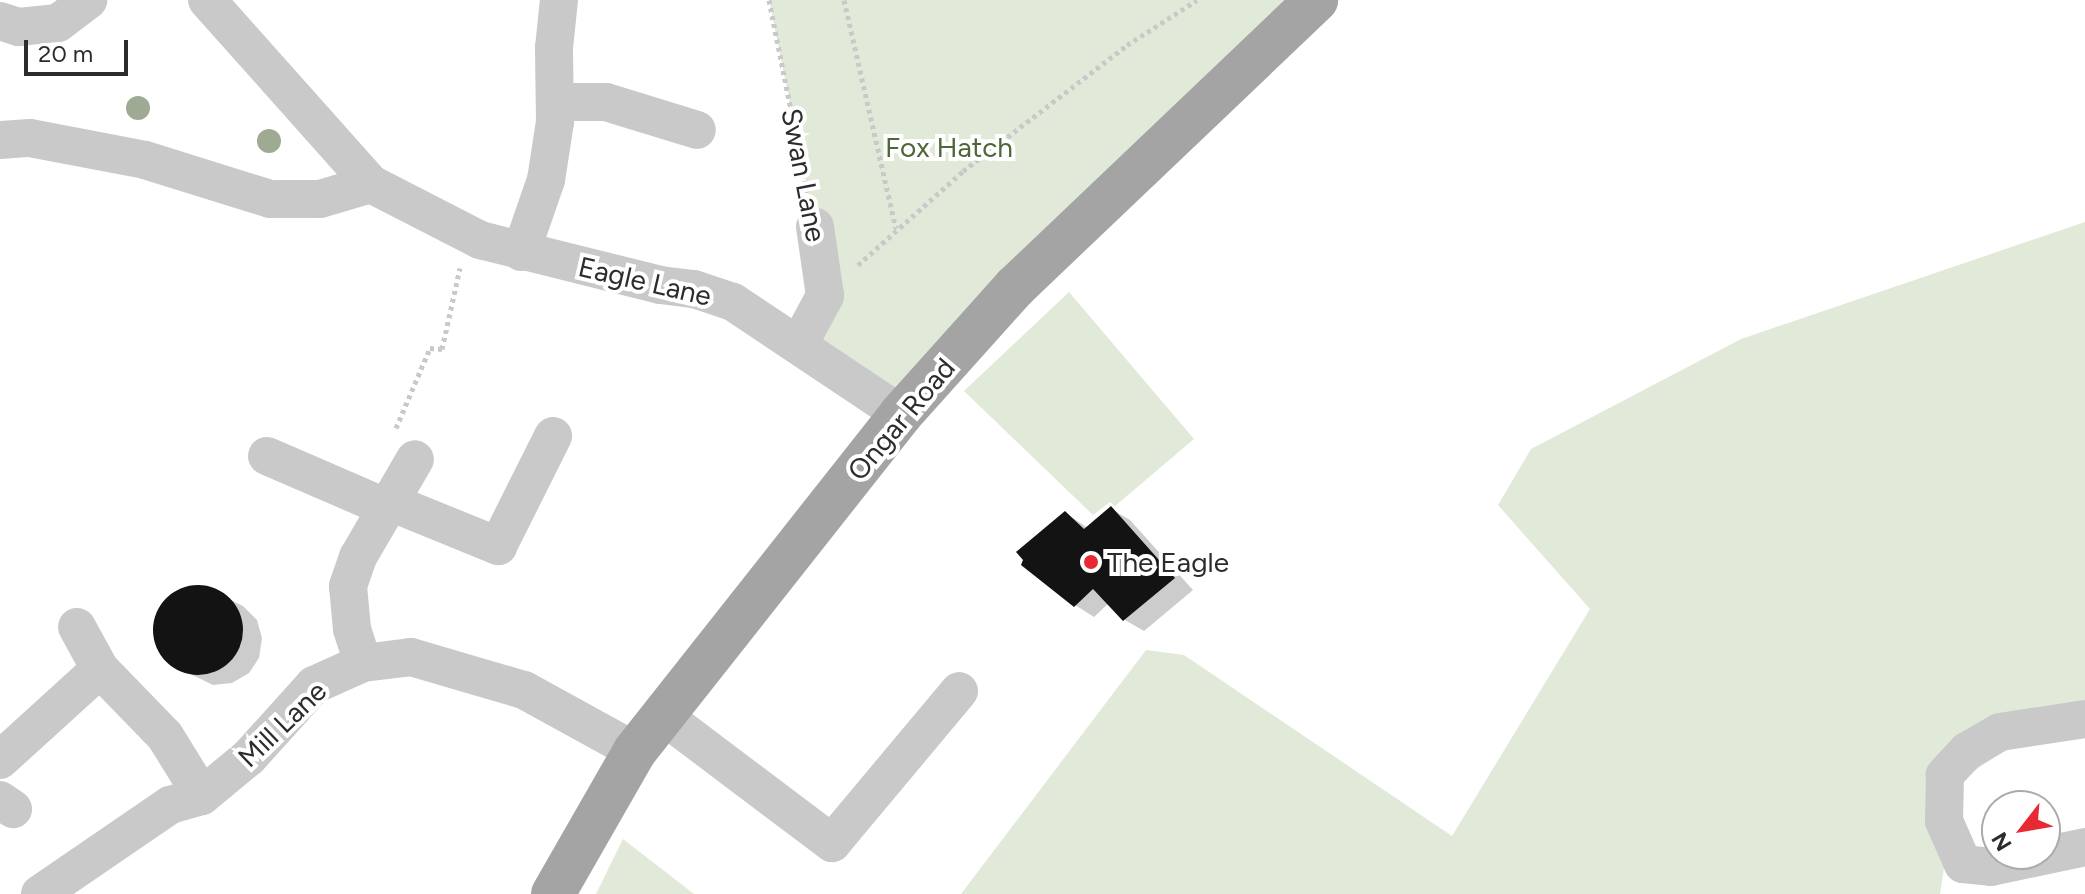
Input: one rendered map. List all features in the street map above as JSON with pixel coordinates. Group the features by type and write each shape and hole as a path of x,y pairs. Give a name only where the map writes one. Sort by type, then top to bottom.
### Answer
{"main road":[{"name":"Ongar Road","path":"553,894 635,751 901,414 1015,287 1316,0"}],"street":[{"path":"0,21 19,27 58,23 88,0"},
{"name":"Eagle Lane","path":"207,0 371,184 468,235 521,252 660,285 694,289 733,302 901,414"},
{"path":"521,252 546,180 555,102 554,48 559,0"},
{"path":"555,102 606,102 697,130"},
{"path":"0,140 30,138 145,160 270,199 320,199 371,184"},
{"name":"Swan Lane","path":"815,227 825,296"},
{"path":"799,344 825,296"},
{"path":"267,456 498,546 553,436"},
{"path":"363,663 352,629 348,586 358,557 415,459"},
{"path":"77,627 100,669 165,736 202,796"},
{"name":"Mill Lane","path":"40,894 170,805 202,796 249,757 314,685 363,663 411,657 509,685 635,751"},
{"path":"0,760 100,669"},
{"path":"662,715 832,843 959,691"},
{"path":"2085,719 2000,732 1967,751 1945,775 1944,821 1963,864 1991,867 2085,847"}],"path":[{"name":"Swan Lane","path":"769,0 815,227"},
{"path":"844,0 896,228"},
{"path":"825,296 896,228 963,171 1127,45 1197,0"},
{"path":"415,459 395,430 430,348 442,349 468,235"}],"green space":[{"name":"Fox Hatch","path":"769,0 1316,0 901,414 799,344 823,267"},
{"path":"2085,222 2085,713 2041,727 1957,782 1940,894 961,894 1146,650 1184,655 1452,836 1590,609 1498,505 1531,449 1741,339"},
{"path":"1069,292 1194,439 1115,506 1110,502 1093,515 964,391"},
{"path":"623,839 694,894 596,894"}],"building":[{"name":"The Eagle","path":"1111,506 1175,578 1123,621 1093,589 1074,607 1021,565 1023,560 1016,552 1065,511 1084,529"},
{"path":"198,585 215,589 230,598 239,613 243,630 239,647 230,662 215,671 198,675 181,671 166,662 157,647 153,630 157,613 166,598 181,589"}],"place":[{"name":"The Eagle","path":"1091,562"}]}
